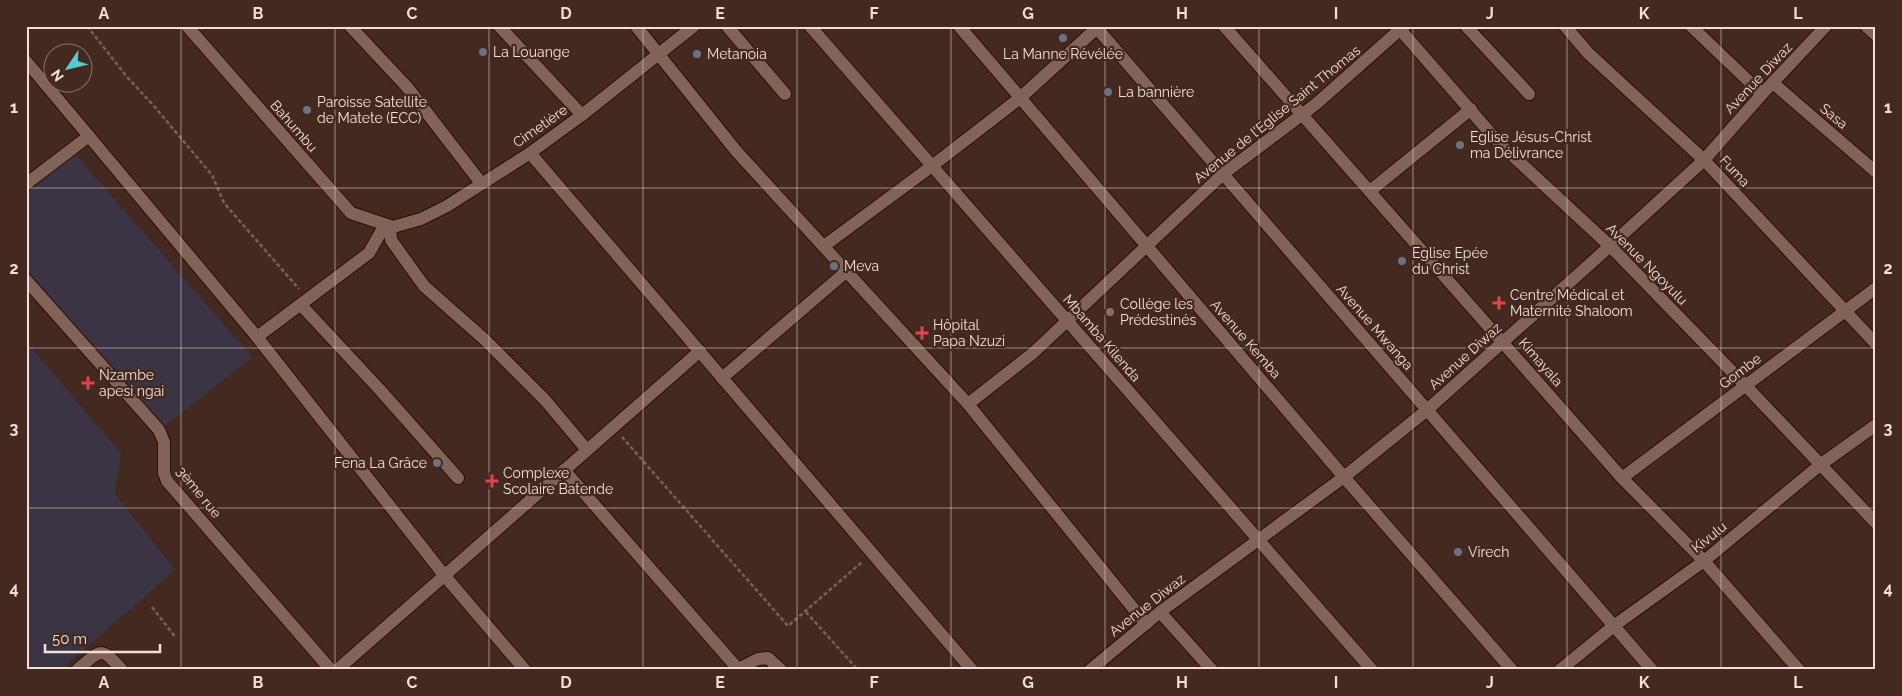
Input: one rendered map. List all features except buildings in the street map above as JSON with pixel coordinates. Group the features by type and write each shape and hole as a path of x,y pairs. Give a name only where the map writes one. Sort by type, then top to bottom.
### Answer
{"street":[{"name":"Bahumbu","path":"187,26 351,213 390,226"},
{"path":"350,26 407,87 481,183"},
{"path":"499,26 582,115"},
{"path":"636,26 737,152 968,404 1146,624"},
{"name":"Cimetière","path":"390,226 422,219 447,206 530,153 582,115 694,26"},
{"path":"727,26 786,94"},
{"name":"Mbamba Kilenda","path":"810,26 1372,670"},
{"name":"Avenue Kemba","path":"959,26 1344,477 1512,670"},
{"name":"Kimayala","path":"1224,26 1622,478 1704,561 1799,670"},
{"path":"1466,26 1529,94"},
{"name":"Fuma","path":"1565,26 1588,53 1704,160 1876,344"},
{"path":"1691,26 1762,94"},
{"name":"Avenue Diwaz","path":"1090,670 1160,612 1344,477 1428,410 1704,160 1762,94 1826,26"},
{"path":"1866,26 1876,36"},
{"path":"824,246 1020,98 1097,27"},
{"name":"Avenue Mwanga","path":"1097,27 1652,670"},
{"name":"Avenue de l'Eglise Saint Thomas","path":"968,404 1033,353 1068,322 1223,174 1302,115 1400,27"},
{"name":"Avenue Ngoyulu","path":"1400,27 1499,143 1610,246 1876,523"},
{"path":"26,61 257,337 444,575 525,670"},
{"name":"Sasa","path":"1773,84 1876,172"},
{"path":"1370,192 1471,109"},
{"path":"26,184 89,136"},
{"path":"530,153 972,670"},
{"path":"257,337 369,254 382,230 390,226 391,240 424,286 484,339 545,400 587,450"},
{"path":"722,378 847,271"},
{"name":"3ème rue","path":"26,280 159,430 164,442 164,472 167,481 331,670"},
{"name":"Gombe","path":"1622,478 1876,288"},
{"path":"304,302 458,478"},
{"path":"337,670 700,352"},
{"name":"Kivulu","path":"1560,670 1615,625 1704,561 1820,465 1876,425"},
{"path":"564,470 737,669 758,659 768,658 781,670"},
{"path":"1160,612 1212,670"},
{"path":"77,670 97,654 103,652 122,670"}],"path":[{"path":"87,26 127,77 212,175 224,203 304,302"},
{"path":"613,427 788,626 872,553"},
{"path":"152,606 176,638"},
{"path":"806,612 858,670"}],"shaded area":[{"path":"74,153 252,357 165,426 26,271 26,192"},
{"path":"26,341 121,454 115,494 175,570 60,670 26,670"}],"place":[{"name":"La Manne Révélée","path":"1063,38"},
{"name":"La Louange","path":"483,52"},
{"name":"Metanoia","path":"697,54"},
{"name":"La bannière","path":"1108,92"},
{"name":"Paroisse Satellite de Matete (ECC)","path":"307,110"},
{"name":"Eglise Jésus-Christ ma Délivrance","path":"1460,145"},
{"name":"Eglise Epée du Christ","path":"1402,261"},
{"name":"Meva","path":"834,266"},
{"name":"Centre Médical et Maternité Shaloom","path":"1499,303"},
{"name":"Collège les Prédestinés","path":"1110,312"},
{"name":"Hôpital Papa Nzuzi","path":"922,333"},
{"name":"Nzambe apesi ngai","path":"88,383"},
{"name":"Fena La Grâce","path":"437,463"},
{"name":"Complexe Scolaire Batende","path":"492,481"},
{"name":"Virech","path":"1458,552"}]}
